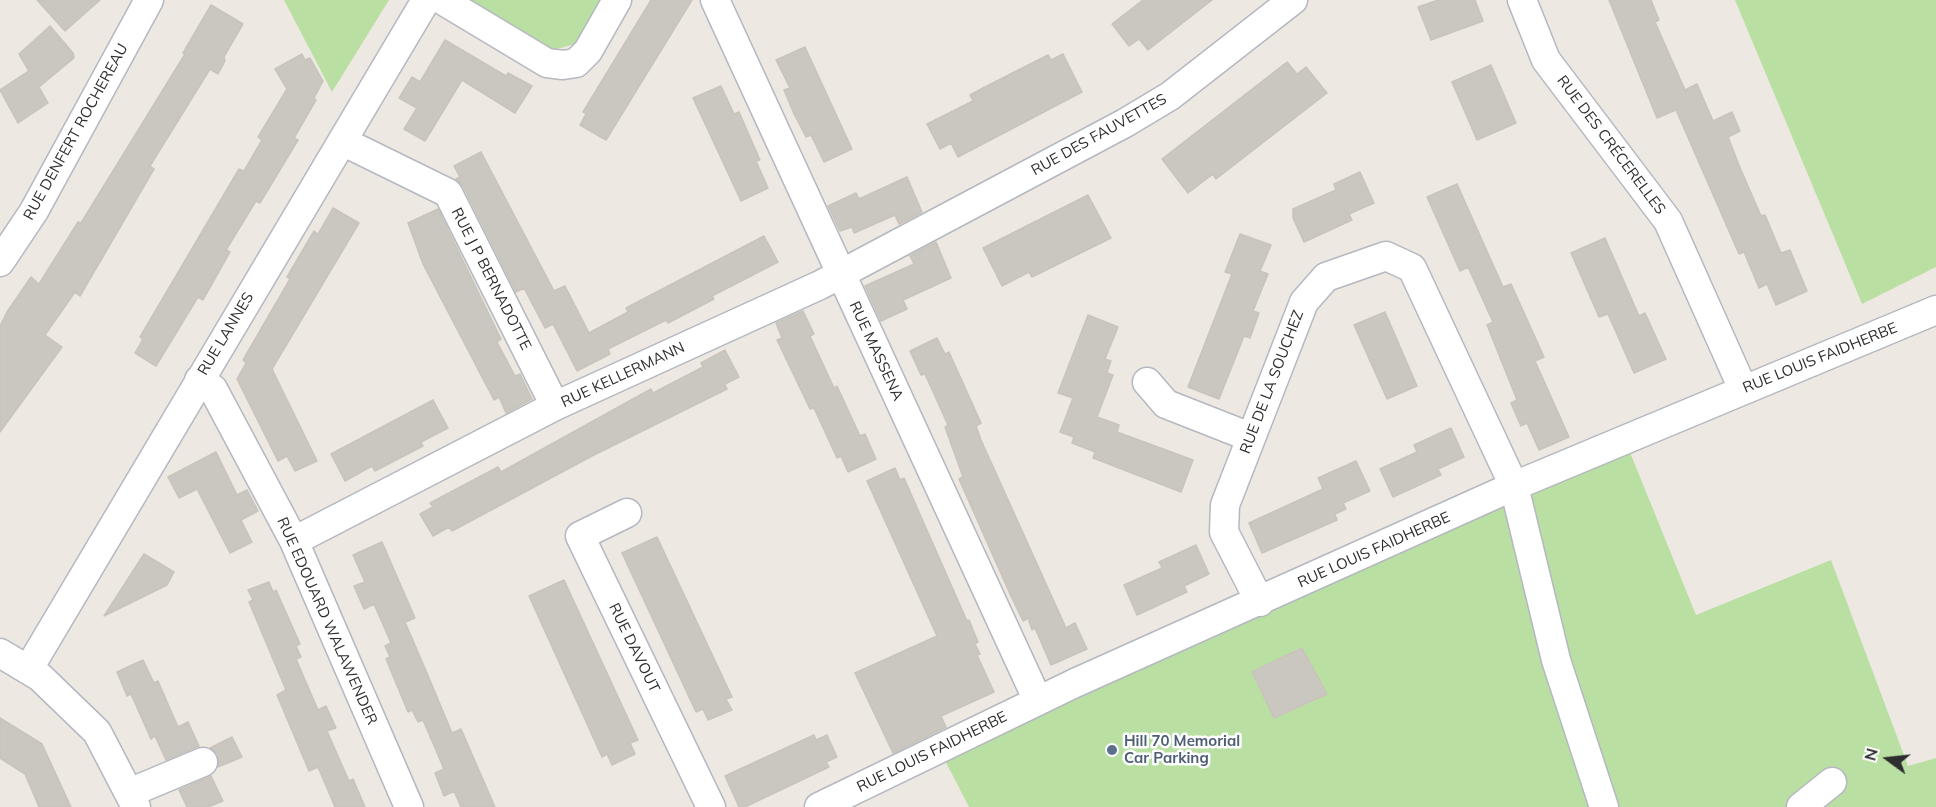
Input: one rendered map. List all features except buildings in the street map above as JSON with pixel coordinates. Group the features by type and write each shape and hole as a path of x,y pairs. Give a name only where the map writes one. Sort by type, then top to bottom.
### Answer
{"street":[{"name":"RUE DENFERT ROCHEREAU","path":"0,262 34,211 149,0"},
{"name":"RUE LANNES","path":"28,670 426,0"},
{"path":"442,0 547,63 563,65 576,63 588,51 617,0"},
{"name":"RUE MASSENA","path":"715,0 1038,700"},
{"name":"RUE DES FAUVETTES","path":"953,214 1125,123 1170,96 1293,0"},
{"name":"RUE DES CRÉCERELLES","path":"1522,0 1546,60 1668,221 1743,389"},
{"name":"RUE J P BERNADOTTE","path":"342,141 448,193 555,406"},
{"name":"RUE KELLERMANN","path":"294,541 555,406 840,274 953,214"},
{"name":"RUE DE LA SOUCHEZ","path":"1260,602 1224,532 1225,505 1304,302 1326,277 1386,256 1412,268 1514,486 1556,660 1605,807"},
{"name":"RUE LOUIS FAIDHERBE","path":"819,807 1038,700 1514,486 1936,310"},
{"name":"RUE EDOUARD WALAWENDER","path":"199,380 213,389 294,541 410,807"},
{"path":"1147,382 1166,405 1250,437"},
{"name":"RUE DAVOUT","path":"627,513 580,536 711,807"},
{"path":"0,653 40,677 97,732 132,800 203,762"},
{"path":"1801,807 1832,782"}],"green space":[{"path":"284,0 389,0 332,92"},
{"path":"471,0 602,0 575,44 553,50"},
{"path":"1735,0 1936,0 1936,267 1862,304"},
{"path":"1627,445 1696,615 1831,560 1908,766 1936,758 1936,807 969,807 939,749"}],"place":[{"name":"Hill 70 Memorial Car Parking","path":"1112,750"}]}
